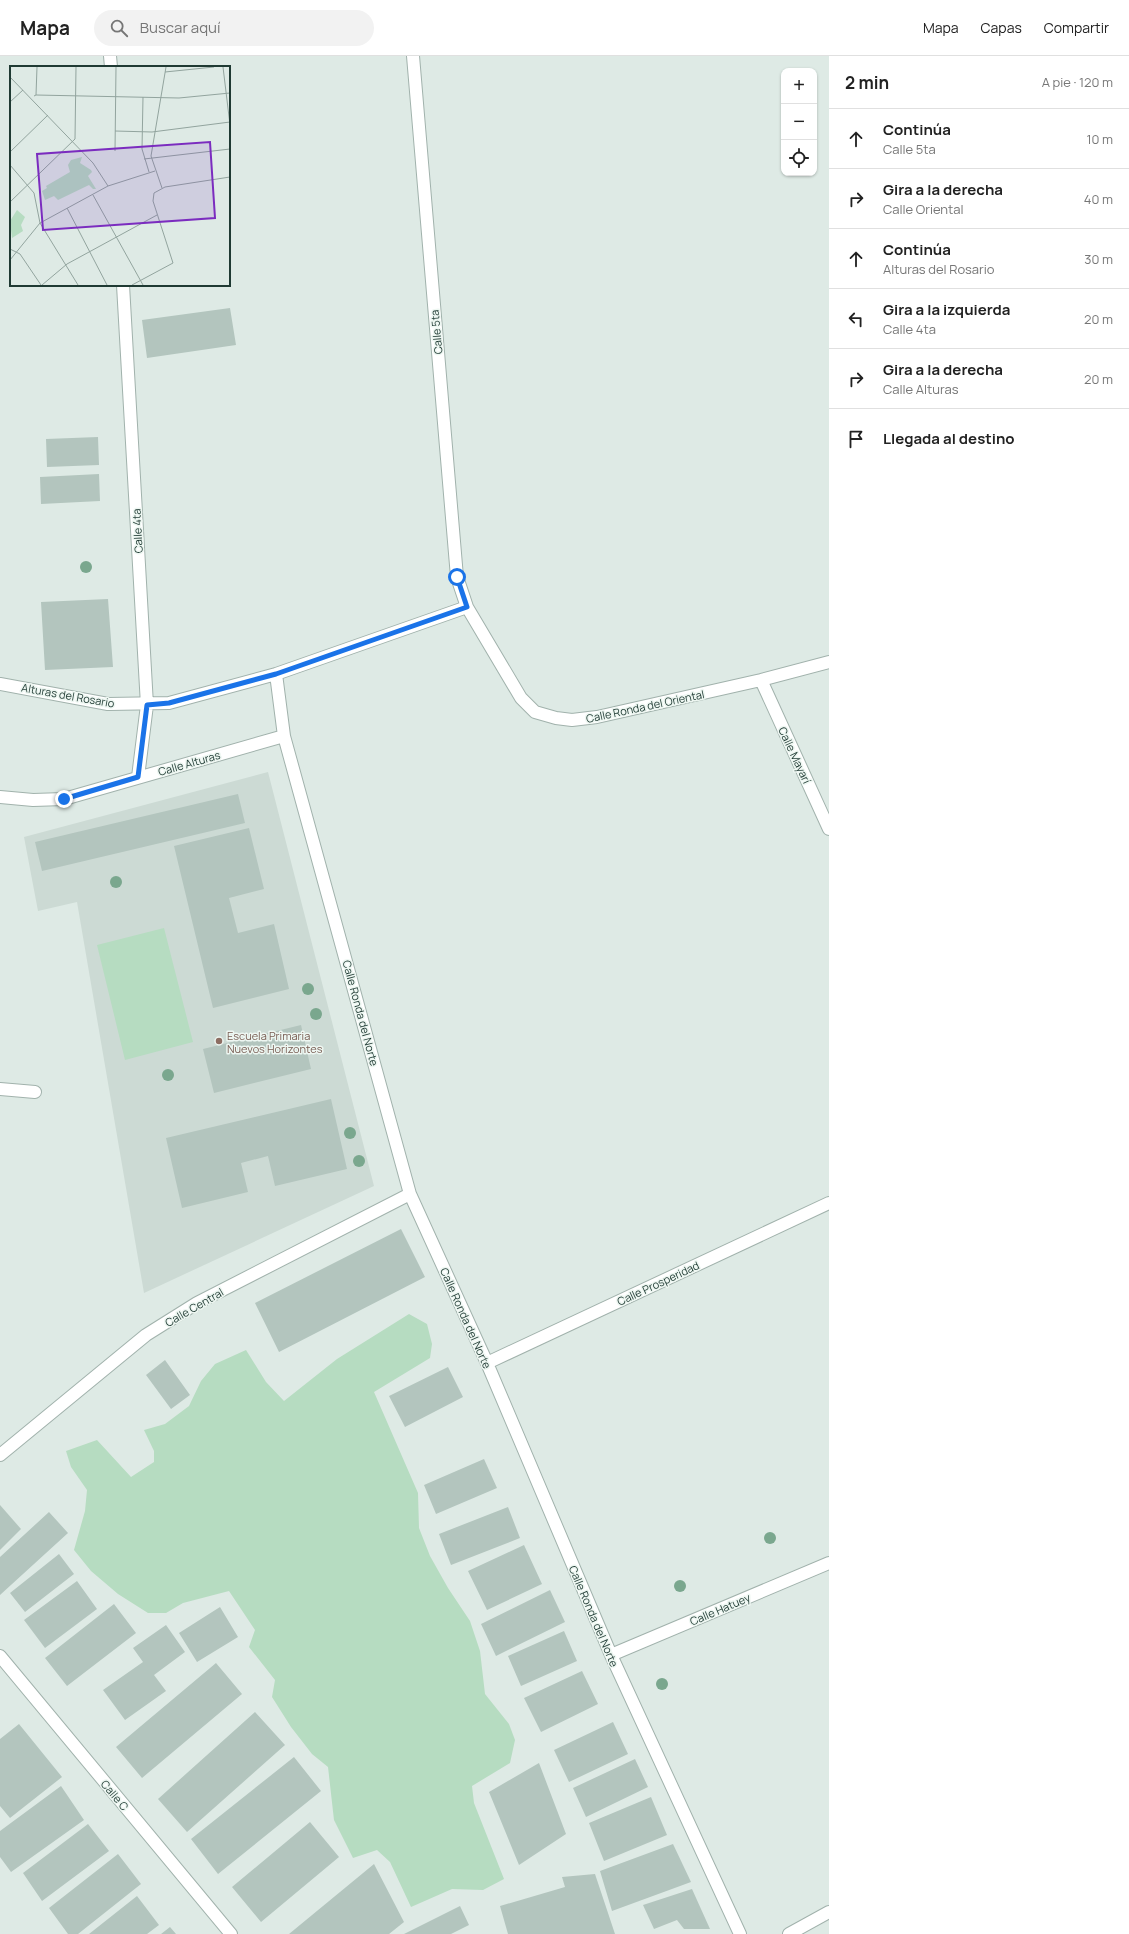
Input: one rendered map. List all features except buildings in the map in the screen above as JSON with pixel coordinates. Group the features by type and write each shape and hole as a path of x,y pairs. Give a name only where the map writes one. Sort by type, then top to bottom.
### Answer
{"street":[{"path":"110,56 111,66"},
{"name":"Calle 5ta","path":"413,56 452,540 457,577 467,607"},
{"name":"Calle 4ta","path":"123,286 147,705 138,777"},
{"name":"Alturas del Rosario","path":"0,684 108,704 147,705 169,703 276,674 467,607"},
{"name":"Calle Ronda del Oriental","path":"467,607 521,698 535,712 556,718 572,720 597,718 761,680 829,662"},
{"name":"Calle Ronda del Norte","path":"276,674 284,736 410,1194 487,1363 611,1655 740,1934"},
{"name":"Calle Mayarí","path":"761,680 829,829"},
{"name":"Calle Alturas","path":"0,797 33,800 64,799 284,736"},
{"path":"0,1089 35,1092"},
{"name":"Calle Central","path":"0,1455 146,1334 197,1303 410,1194"},
{"name":"Calle Prosperidad","path":"487,1363 829,1203"},
{"name":"Calle Hatuey","path":"611,1655 829,1563"},
{"name":"Calle C","path":"0,1656 230,1934"},
{"path":"789,1934 829,1912"}],"shaded area":[{"name":"Escuela Primaria Nuevos Horizontes","path":"268,772 374,1186 144,1293 77,902 38,911 24,837"}],"green space":[{"path":"164,928 193,1042 125,1060 97,945"},
{"path":"409,1314 427,1324 432,1344 430,1358 374,1392 418,1493 419,1528 430,1556 448,1588 470,1621 480,1651 485,1694 509,1724 515,1740 510,1763 472,1786 474,1803 504,1879 483,1890 452,1889 411,1907 390,1862 377,1850 353,1858 334,1820 328,1767 312,1754 291,1727 272,1697 275,1680 249,1647 255,1630 229,1591 183,1603 166,1613 148,1613 118,1594 91,1571 74,1550 85,1511 87,1490 71,1467 66,1451 97,1440 131,1477 154,1462 154,1451 144,1430 165,1424 189,1406 201,1381 215,1364 246,1350 266,1382 284,1401 337,1359"}],"place":[{"name":"Escuela Primaria Nuevos Horizontes","path":"219,1041"}],"route":[{"path":"64,799 138,777 147,705 169,703 276,674 467,607 457,577"}]}
